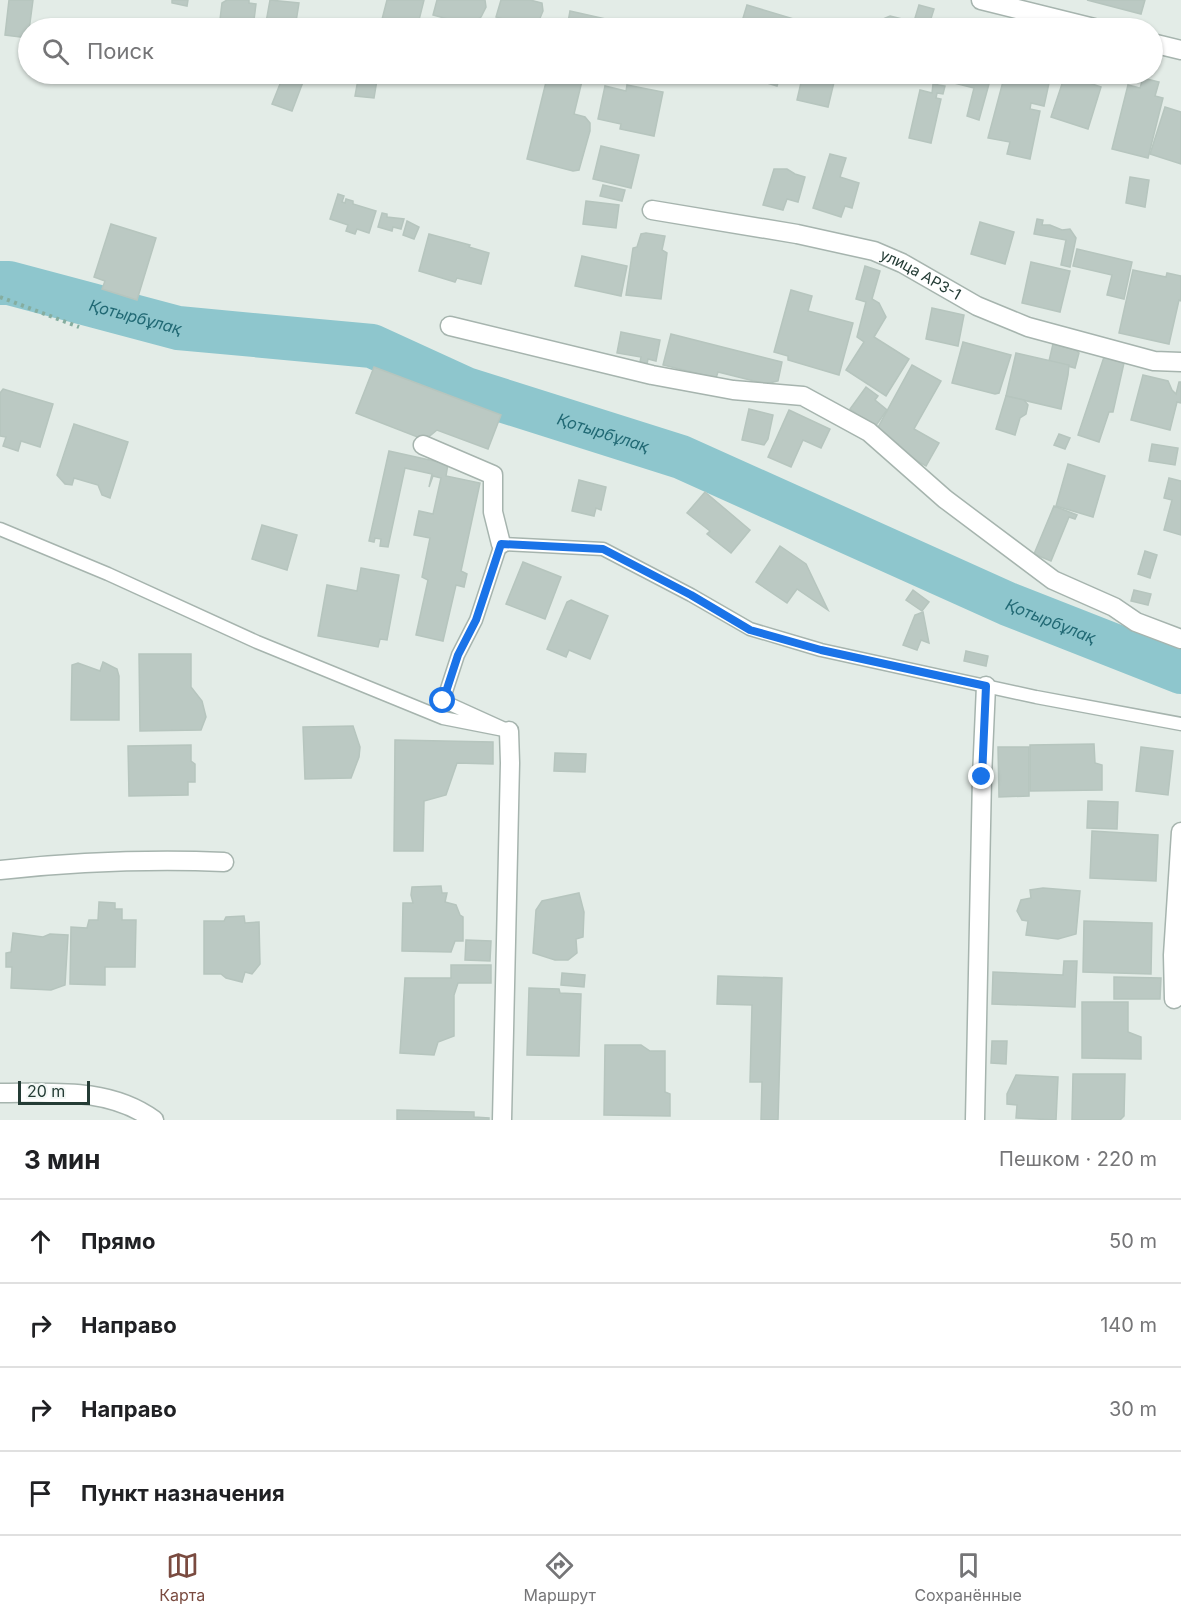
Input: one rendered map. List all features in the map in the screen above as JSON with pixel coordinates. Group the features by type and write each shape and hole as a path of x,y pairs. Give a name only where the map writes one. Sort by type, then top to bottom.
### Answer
{"street":[{"path":"981,0 1054,18"},
{"path":"1163,46 1181,50"},
{"name":"улица АРЗ-1","path":"652,210 797,234 874,251 902,263 977,306 1028,327 1154,361 1181,362"},
{"path":"450,326 652,375 733,390 803,396 869,432 945,500 1053,580 1114,607 1136,622 1181,639"},
{"path":"423,445 493,475 493,512 501,544"},
{"path":"975,1120 986,686"},
{"path":"502,1120 509,731"},
{"path":"1174,999 1173,955 1181,832"},
{"path":"0,870 44,865 147,860 224,862"},
{"path":"0,1093 83,1093 138,1108 154,1120"}],"lane":[{"path":"0,529 108,574 257,642 443,718 509,731"},
{"path":"509,731 443,701 458,655 476,620 501,544 603,549 691,595 750,630 821,650 986,686 1181,724"}],"path":[{"path":"0,297 79,327"}],"building":[{"path":"9,0 33,0 31,18 18,18 18,37 5,35"},
{"path":"172,0 188,0 187,6 172,3"},
{"path":"227,0 249,0 249,3 256,4 254,18 220,18 222,3"},
{"path":"270,0 299,3 297,18 267,18"},
{"path":"387,0 424,0 420,18 382,18"},
{"path":"437,0 485,0 486,7 480,18 444,18 433,15"},
{"path":"501,0 530,0 542,3 543,11 540,18 496,17"},
{"path":"1087,0 1145,0 1141,14"},
{"path":"747,5 790,18 743,18"},
{"path":"919,5 934,9 931,18 915,18"},
{"path":"570,11 602,18 569,18"},
{"path":"280,84 302,84 292,111 272,104"},
{"path":"357,84 376,84 374,98 355,96"},
{"path":"546,84 581,84 574,114 585,117 590,123 590,131 579,170 573,171 527,159"},
{"path":"801,84 834,84 828,107 797,100"},
{"path":"933,84 945,86 943,94 937,93 936,98 941,99 931,143 909,138 920,90 932,93"},
{"path":"958,84 989,84 979,120 967,116 974,88"},
{"path":"1002,84 1049,84 1044,106 1031,103 1030,109 1040,111 1030,159 1007,154 1010,142 988,138"},
{"path":"1062,84 1092,84 1101,87 1088,129 1051,117"},
{"path":"1141,84 1158,84 1155,96 1163,98 1148,158 1112,149 1128,85 1140,88"},
{"path":"627,85 663,92 654,136 620,129 621,124 598,119 605,86 626,91"},
{"path":"1165,107 1181,112 1181,164 1150,154"},
{"path":"601,146 639,155 631,188 593,179"},
{"path":"830,154 846,158 840,177 859,183 852,208 845,206 841,217 813,208"},
{"path":"774,169 787,169 805,177 798,202 787,199 783,210 763,205"},
{"path":"1130,177 1149,180 1145,207 1126,203"},
{"path":"603,185 625,190 622,201 600,196"},
{"path":"338,194 344,196 342,202 345,203 346,199 353,201 353,204 376,211 369,233 357,229 355,234 346,231 348,225 330,219"},
{"path":"586,201 619,205 616,228 583,224"},
{"path":"382,213 387,214 387,217 404,219 401,229 393,227 392,231 378,227"},
{"path":"1037,219 1043,220 1042,225 1050,225 1062,230 1070,229 1076,238 1070,267 1061,265 1066,240 1034,234"},
{"path":"407,221 419,227 414,239 403,235"},
{"path":"980,222 1014,232 1005,264 971,254"},
{"path":"111,224 156,238 137,300 102,289 105,281 94,277"},
{"path":"429,234 470,245 469,247 489,253 481,284 457,278 455,282 419,271"},
{"path":"641,234 665,236 662,250 667,253 661,299 626,295 633,248 637,247"},
{"path":"1077,249 1132,262 1124,299 1107,295 1112,275 1073,266"},
{"path":"582,256 627,266 621,296 575,286"},
{"path":"1031,262 1070,271 1060,312 1022,303"},
{"path":"865,266 880,271 872,299 879,303 886,317 874,337 909,359 886,396 846,370 864,342 857,337 866,302 856,299"},
{"path":"1133,270 1166,277 1167,273 1181,276 1181,301 1179,300 1169,344 1119,333"},
{"path":"791,290 812,296 808,311 853,323 839,375 788,360 788,356 774,352"},
{"path":"932,308 964,315 958,346 926,339"},
{"path":"621,332 660,340 656,361 648,359 647,364 640,362 641,357 617,353"},
{"path":"671,334 782,362 778,381 766,384 718,372 716,378 663,365"},
{"path":"963,342 1011,355 999,393 995,394 952,383"},
{"path":"1053,344 1076,350 1079,353 1075,368 1049,361"},
{"path":"1016,353 1069,365 1061,409 1006,396"},
{"path":"1104,357 1124,363 1113,412 1109,412 1099,442 1078,435"},
{"path":"912,365 941,381 914,429 939,443 926,466 896,449 898,444 876,431"},
{"path":"374,367 501,415 488,449 437,430 425,440 356,413"},
{"path":"1143,375 1168,381 1176,394 1179,382 1181,382 1181,403 1177,402 1170,430 1131,420"},
{"path":"866,387 878,396 875,400 887,410 875,427 850,409"},
{"path":"3,389 53,404 40,447 21,441 18,451 3,446 6,437 0,436 0,393"},
{"path":"1006,396 1024,400 1028,405 1026,414 1020,418 1015,435 996,429"},
{"path":"749,409 773,415 768,439 764,445 742,440"},
{"path":"789,410 830,429 821,448 803,440 791,467 768,457"},
{"path":"74,424 128,442 110,498 102,495 98,485 74,478 72,485 65,484 57,475"},
{"path":"1059,434 1070,438 1065,449 1054,445"},
{"path":"1152,444 1178,448 1175,465 1149,461"},
{"path":"389,451 448,464 446,476 480,483 461,571 467,574 464,587 456,585 443,641 416,635 428,580 422,577 430,538 414,535 419,511 433,514 441,478 433,476 429,487 432,474 405,468 388,547 380,546 381,539 375,538 374,542 369,541"},
{"path":"1068,464 1105,476 1093,517 1056,506"},
{"path":"1169,478 1181,481 1181,535 1164,530 1172,500 1164,498"},
{"path":"579,480 606,487 601,510 596,508 594,516 572,511"},
{"path":"705,492 750,530 731,553 707,534 710,531 687,513"},
{"path":"1054,506 1077,515 1075,519 1069,517 1051,561 1034,554"},
{"path":"262,525 297,535 287,570 252,559"},
{"path":"780,546 806,564 828,610 797,589 787,603 756,582"},
{"path":"1145,551 1157,555 1150,578 1138,574"},
{"path":"523,562 561,577 545,619 506,604"},
{"path":"361,568 399,575 387,640 380,639 378,647 318,636 327,585 357,591"},
{"path":"913,590 929,602 922,611 906,600"},
{"path":"1134,590 1151,594 1148,605 1131,601"},
{"path":"571,600 608,616 590,659 569,650 566,657 547,649 567,602"},
{"path":"923,612 929,643 921,640 917,650 903,645 915,615"},
{"path":"966,651 988,656 986,666 964,661"},
{"path":"139,654 191,654 191,687 202,701 206,717 201,730 140,731"},
{"path":"103,662 117,669 119,676 119,720 71,720 72,665 78,663 100,671"},
{"path":"353,726 360,747 359,757 351,778 305,779 303,727"},
{"path":"395,740 493,742 493,764 457,763 446,795 424,801 423,851 394,851"},
{"path":"1094,744 1095,763 1102,765 1102,790 1030,791 1030,745"},
{"path":"191,745 191,761 195,764 195,782 188,782 188,795 129,796 128,746"},
{"path":"998,747 1029,747 1029,796 999,797"},
{"path":"1141,747 1173,751 1168,795 1136,791"},
{"path":"555,753 586,754 585,772 554,771"},
{"path":"1088,801 1118,802 1117,829 1087,828"},
{"path":"1092,831 1158,835 1156,881 1090,878"},
{"path":"441,886 442,893 447,893 445,902 456,905 463,917 463,941 455,941 451,952 402,951 403,903 413,903 412,887"},
{"path":"1043,888 1080,891 1076,934 1058,939 1026,935 1028,921 1022,920 1017,911 1021,900 1031,898 1030,890"},
{"path":"579,893 584,912 583,937 576,939 577,953 568,960 555,960 533,953 536,910 542,901"},
{"path":"99,902 115,903 115,909 122,909 122,920 136,920 135,967 105,967 105,985 70,984 71,927 87,928 89,920 98,920"},
{"path":"244,916 245,923 259,922 260,964 252,974 245,972 242,982 226,978 221,974 204,974 204,921 224,921 226,917"},
{"path":"1084,921 1152,923 1151,974 1083,972"},
{"path":"13,933 43,937 50,934 68,935 65,985 51,990 11,988 12,967 6,967 6,953 11,952"},
{"path":"466,940 491,941 490,961 465,960"},
{"path":"1064,961 1077,961 1075,1007 992,1004 993,972 1063,975"},
{"path":"451,965 491,965 491,983 458,983 454,995 454,1036 438,1042 434,1055 400,1053 405,978 451,978"},
{"path":"562,973 585,975 584,987 561,985"},
{"path":"718,976 782,978 778,1120 761,1120 762,1082 750,1082 752,1005 717,1004"},
{"path":"1114,977 1161,978 1160,999 1114,999"},
{"path":"529,988 559,989 560,993 581,994 579,1056 527,1055"},
{"path":"1082,1002 1128,1002 1128,1032 1141,1037 1141,1059 1082,1058"},
{"path":"992,1041 1007,1041 1006,1064 991,1063"},
{"path":"605,1045 641,1045 650,1051 665,1051 665,1092 670,1094 670,1116 604,1115"},
{"path":"1073,1074 1125,1074 1124,1116 1120,1120 1072,1120"},
{"path":"1016,1075 1058,1077 1056,1120 1016,1118 1017,1105 1007,1104 1007,1094"},
{"path":"397,1110 474,1112 474,1117 489,1118 489,1120 397,1120"}],"waterway":[{"name":"Қотырбұлақ","path":"0,283 9,283 178,328 372,346 466,389 681,457 1008,604 1181,672"}],"route":[{"path":"443,701 458,655 476,620 501,544 603,549 691,595 750,630 821,650 986,686 982,777"}]}
